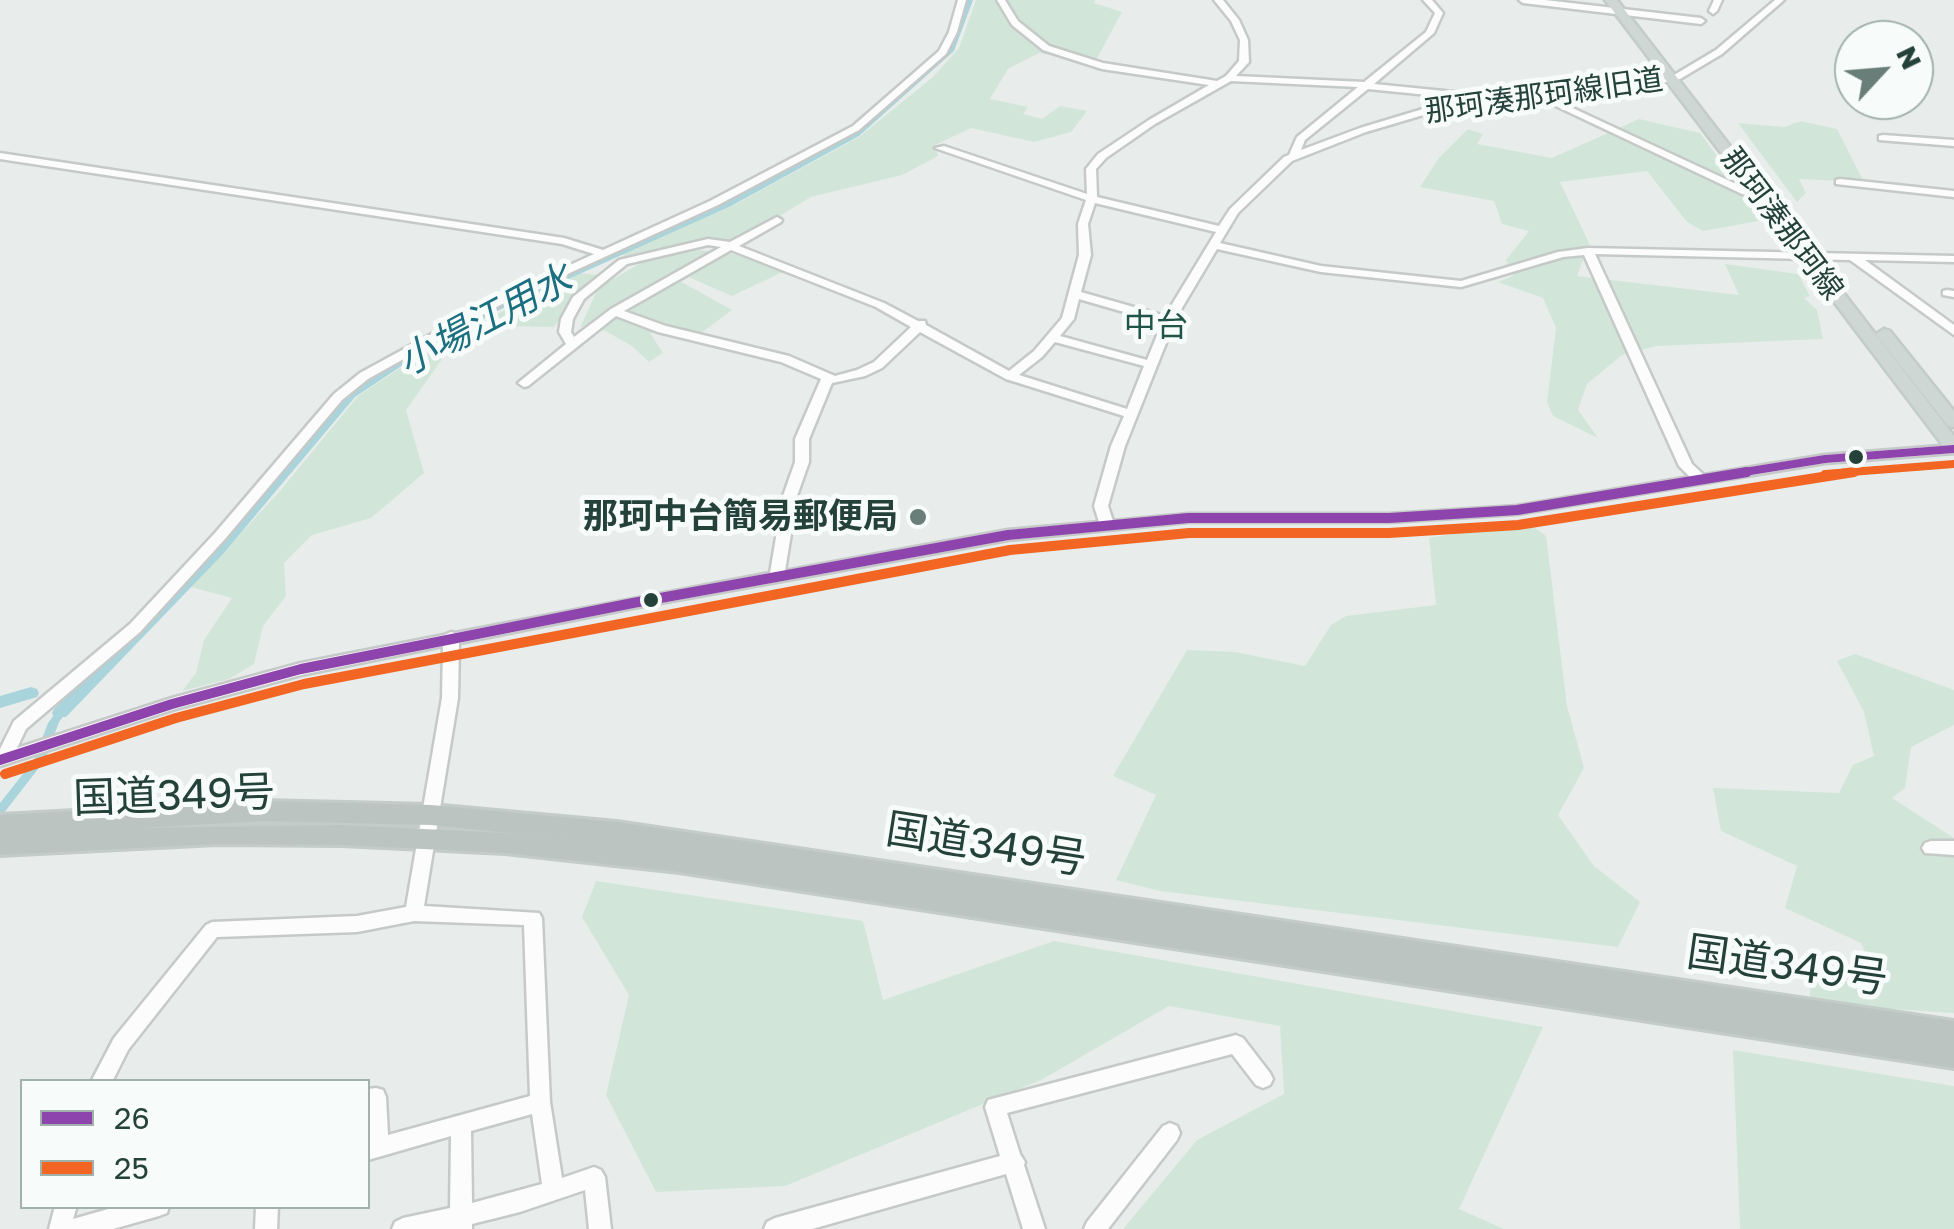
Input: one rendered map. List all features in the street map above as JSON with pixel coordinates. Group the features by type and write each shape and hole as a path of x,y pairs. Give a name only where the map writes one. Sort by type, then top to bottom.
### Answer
{"highway":[{"name":"国道349号","path":"0,825 263,811 429,827 1655,999 1954,1034"},
{"name":"国道349号","path":"0,845 429,827"},
{"name":"国道349号","path":"1655,999 1954,1054"}],"main road":[{"name":"那珂湊那珂線","path":"1621,6 1814,255 1954,449"},
{"name":"那珂湊那珂線","path":"1676,77 1760,195 1954,422"}],"street":[{"path":"2,759 20,725 135,628 220,536 338,397 364,376 420,343 612,257 856,128 943,52 954,32 962,0"},
{"path":"1001,0 1014,23 1046,48 1102,66 1218,84"},
{"path":"1010,376 1038,354 1068,318 1085,255 1083,224 1092,197 1089,177 1102,156 1240,69 1246,50 1235,20 1218,0"},
{"path":"1429,1 1446,0"},
{"path":"1523,0 1621,6 1701,21"},
{"path":"1714,11 1718,0"},
{"name":"那珂湊那珂線旧道","path":"1107,524 1101,506 1129,414 1168,321 1221,230 1247,194 1294,156 1440,107 1543,98 1676,77 1719,52 1780,0"},
{"path":"1294,156 1301,139 1430,33 1439,14 1429,1"},
{"path":"1230,78 1367,86 1502,102"},
{"path":"1543,98 1760,195"},
{"path":"1883,138 1954,143"},
{"path":"940,148 1092,197 1221,230"},
{"path":"0,156 564,241 612,257 708,242 730,247 921,324 972,358 1010,376 1129,414"},
{"path":"1840,182 1954,194"},
{"path":"524,383 615,311 778,220"},
{"path":"1212,245 1321,269 1460,284 1562,254 1588,251 1850,254 1954,260"},
{"path":"1588,251 1686,466 1700,479"},
{"path":"1850,254 1954,331"},
{"path":"570,343 565,332 567,319 578,297 612,257"},
{"path":"1076,294 1168,321"},
{"path":"615,311 662,329 785,358 834,380 870,370 921,324"},
{"path":"1051,336 1149,364"},
{"path":"777,576 790,496 802,462 802,439 828,376"},
{"path":"2,759 243,684 451,637 1008,535 1188,518 1450,516 1558,504 1826,458 1954,449"},
{"path":"414,914 450,698 451,637"},
{"path":"1931,848 1954,848"},
{"path":"103,1079 121,1044 212,930 357,924 414,914 533,918 540,1102 554,1192"},
{"path":"1034,1229 994,1107 1236,1044 1262,1079"},
{"path":"370,1098 376,1097 373,1148 540,1102"},
{"path":"461,1222 462,1124"},
{"path":"1095,1229 1170,1133"},
{"path":"775,1229 1014,1162"},
{"path":"403,1229 461,1222 594,1177 600,1229"},
{"path":"74,1229 148,1209"}],"green space":[{"path":"976,0 1095,0 1094,3 1122,12 1095,62 1039,53 1008,69 990,99 1028,107 1023,114 1042,119 1060,106 1087,111 1071,132 1034,142 971,128 935,145 938,156 902,175 811,197 738,241 709,238 625,256 619,253 734,205 859,137 933,77 959,48"},
{"path":"1639,119 1700,133 1764,220 1703,231 1687,222 1647,171 1560,182 1589,243 1577,276 1739,295 1725,264 1798,274 1810,296 1804,298 1817,310 1823,339 1657,346 1622,355 1587,384 1578,410 1598,438 1553,416 1547,402 1556,328 1543,298 1498,282 1513,276 1506,260 1529,231 1502,224 1494,201 1420,187 1439,158 1468,129 1483,134 1477,144 1552,158"},
{"path":"1801,121 1837,129 1864,182 1799,179 1806,193 1797,202 1738,123 1784,127"},
{"path":"700,250 734,254 783,272 732,296 677,272 580,328 598,288 651,257"},
{"path":"577,273 600,275 574,297 554,327 492,326 469,334 445,355 406,410 424,473 371,518 312,535 284,563 286,596 263,626 254,664 229,679 182,691 196,673 204,640 232,598 191,587 280,491 358,396 427,350"},
{"path":"678,280 732,310 700,334 650,333 663,353 649,362 632,346 600,328 626,307"},
{"path":"1526,521 1546,536 1567,706 1584,768 1558,815 1594,866 1640,902 1618,947 1160,891 1116,880 1156,795 1113,776 1187,650 1235,652 1305,666 1331,625 1346,616 1436,605 1429,538"},
{"path":"1855,654 1954,690 1954,725 1911,747 1905,788 1892,798 1954,838 1954,1013 1810,1004 1810,977 1878,985 1861,943 1785,908 1797,866 1721,831 1713,788 1839,793 1853,765 1874,756 1864,712 1837,661"},
{"path":"596,881 863,921 883,1000 1054,941 1543,1027 1459,1209 1504,1229 1123,1229 1197,1140 1284,1094 1280,1026 1169,1006 1041,1080 785,1186 656,1192 606,1095 629,995 582,917"},
{"path":"1733,1050 1954,1086 1954,1229 1740,1229"}],"water":[{"path":"67,698 76,700 59,722 45,760 0,818 0,803 34,760 48,723"}],"waterway":[{"name":"小場江用水","path":"443,337 495,308 727,204 856,134 951,49 969,0"},
{"name":"小場江用水","path":"60,713 218,551 351,394 405,358"},
{"path":"0,702 31,693"}],"transit line":[{"name":"26","path":"0,760 172,704 301,669 633,603 1008,535 1188,518 1389,518 1517,510 1825,459 1954,449"},
{"name":"25","path":"5,774 176,718 304,684 1010,550 1189,533 1389,533 1518,525 1827,474 1954,464"}],"place":[{"name":"那珂中台簡易郵便局","path":"918,517"}],"district":[{"name":"中台","path":"1156,326"}]}
